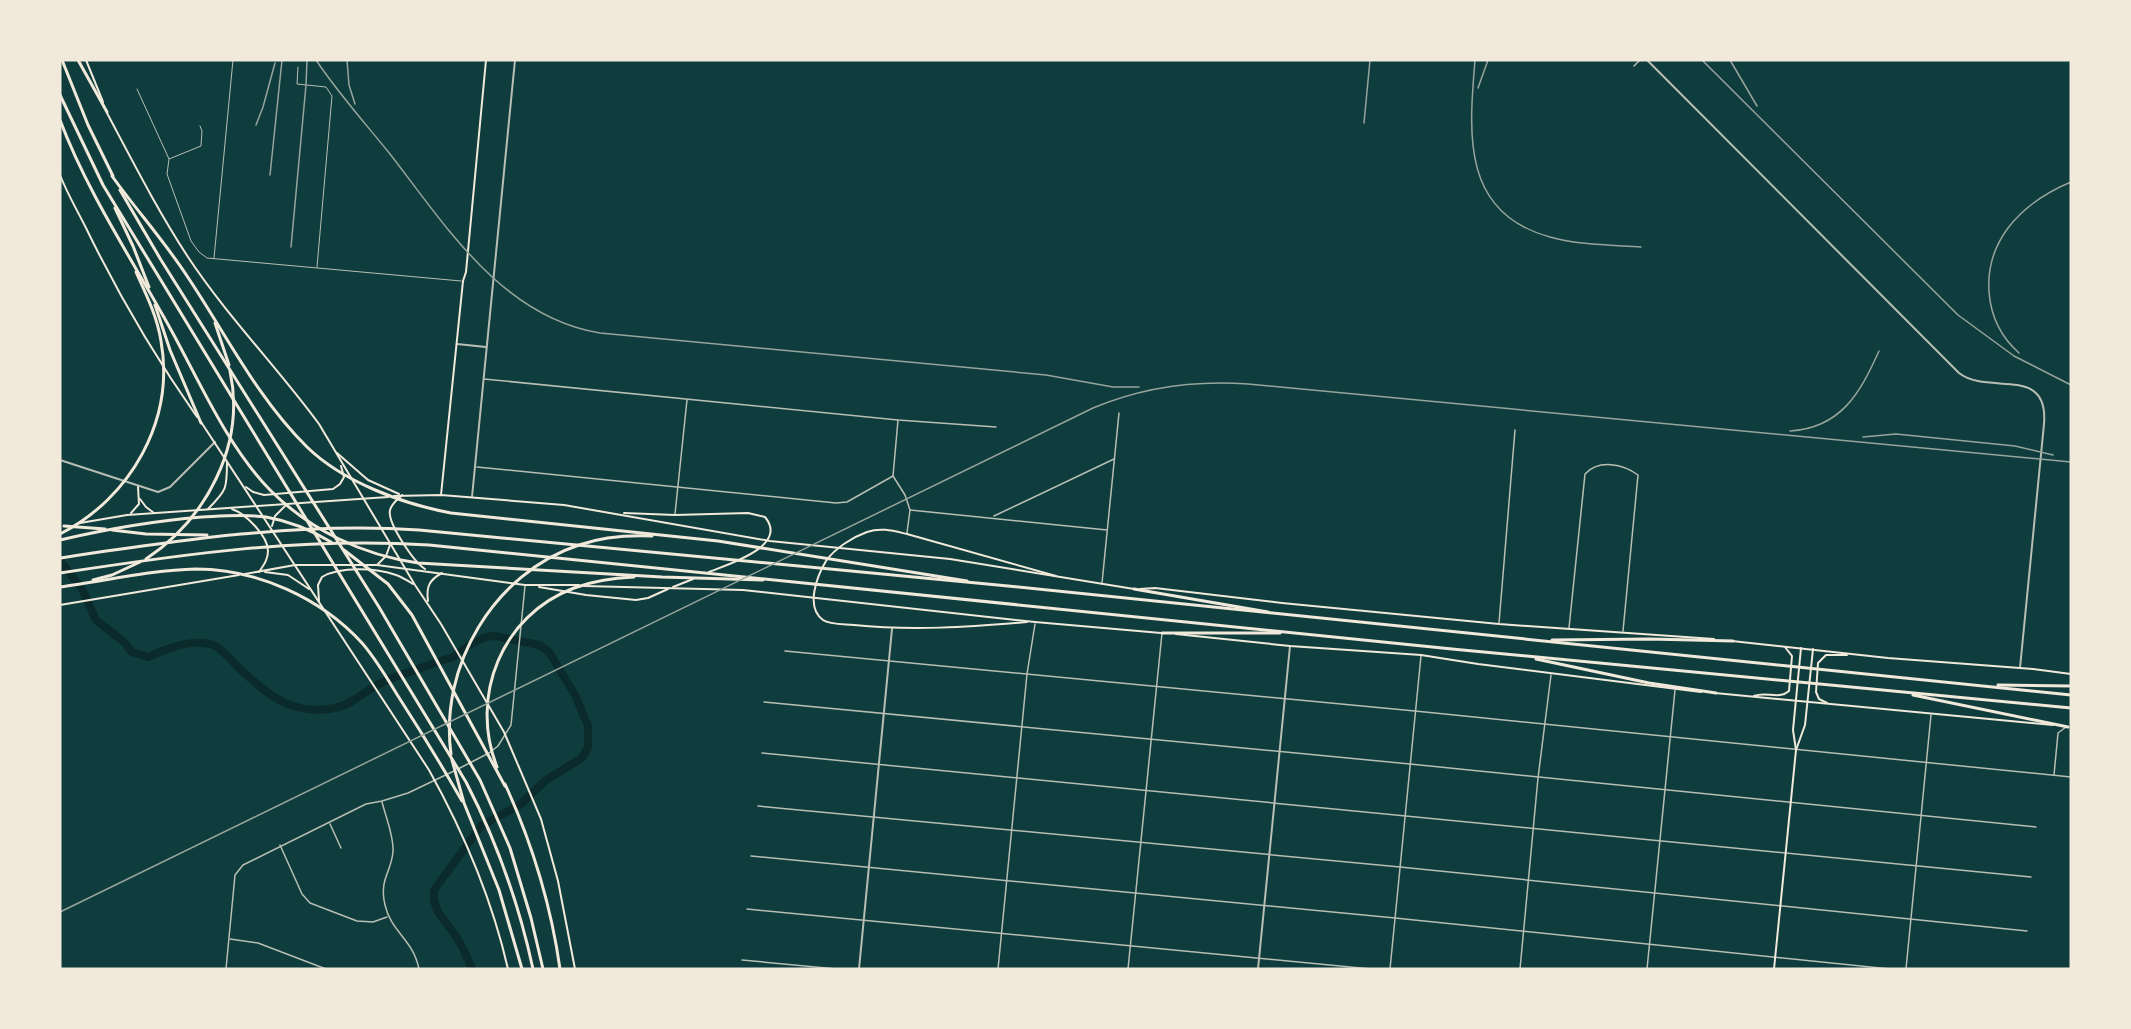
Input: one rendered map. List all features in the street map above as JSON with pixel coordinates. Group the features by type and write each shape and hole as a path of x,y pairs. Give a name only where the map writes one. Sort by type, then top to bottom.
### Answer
{"highway":[{"path":"62,60 79,105 112,176 161,260 379,607 489,798 504,833 520,881 543,969"},
{"path":"78,60 107,112"},
{"path":"60,95 139,260 170,350 201,423"},
{"path":"60,120 79,163 104,210 224,427 248,464 281,500 318,528 364,550 418,563 662,577 789,581"},
{"path":"112,176 168,248 258,388 308,448 338,469 393,498 424,508 471,515 739,544 904,572 1008,586"},
{"path":"104,184 450,753 485,820 510,884 533,969"},
{"path":"60,534 92,514 122,485 147,446 158,412 163,382 161,338 150,302 127,251"},
{"path":"60,588 105,577 152,554 179,533 199,509 213,486 225,455 232,423 233,393 231,376 213,315"},
{"path":"60,540 144,522 234,515 257,516 282,521 322,537 367,566 388,584 406,606 427,639 523,824 540,874 560,969"},
{"path":"62,526 87,526 146,534 218,535"},
{"path":"60,558 234,533 323,527 419,530 904,578 1008,586 2071,695"},
{"path":"522,969 499,890 467,812 452,756 450,710 464,655 489,611 508,589 536,566 580,544 608,538 634,536 687,538"},
{"path":"60,573 243,547 334,542 429,545 1520,656 2071,708"},
{"path":"68,586 168,572 209,570 260,579 302,597 345,627 371,654 414,721 467,812"},
{"path":"505,786 491,748 486,715 494,669 512,634 542,606 573,588 616,578 662,577"},
{"path":"1134,589 1293,616"},
{"path":"1162,633 1295,633"},
{"path":"1535,640 1733,641"},
{"path":"1520,656 1649,683 1716,693"},
{"path":"1979,685 2071,686"},
{"path":"1890,691 2069,727"}],"main road":[{"path":"86,60 107,112 153,199 189,258 231,315 301,400 441,624 504,732 541,819 558,881 575,969"},
{"path":"441,495 463,282 466,272 486,60"},
{"path":"60,175 101,259 168,375 244,485 435,780 459,827 488,898 508,969"},
{"path":"334,450 368,480 402,495"},
{"path":"244,485 264,495 333,489 344,477 340,460"},
{"path":"207,510 223,494 227,485 227,462"},
{"path":"138,487 140,499 156,514"},
{"path":"62,526 127,515 402,495 472,497 564,505 770,541 950,559 1134,589 1155,588 1499,624 1733,641 2071,674"},
{"path":"402,495 392,505 391,521 416,561 428,571"},
{"path":"127,515 137,507 140,499"},
{"path":"272,528 275,516 287,504"},
{"path":"230,509 246,516 266,541 268,549 266,561 260,572"},
{"path":"534,585 586,595 642,600 754,552 766,543 770,536 769,523 765,517 757,514 612,513"},
{"path":"1035,622 973,627 892,629 824,621 814,608 813,598 826,561 848,542 874,530 883,529 1068,579"},
{"path":"377,565 386,556 391,544"},
{"path":"60,605 295,565 377,565 525,585 716,588 1035,622 1290,646 1421,655 1675,690 2069,727"},
{"path":"319,602 318,585 322,577 340,570 396,575 415,585"},
{"path":"260,572 288,575 312,590"},
{"path":"428,604 427,593 430,582 432,578 442,573"},
{"path":"1751,697 1760,694 1780,696 1789,691 1792,656 1784,646"},
{"path":"1774,969 1796,750 1793,730 1801,648"},
{"path":"1796,750 1804,731 1813,649"},
{"path":"1836,705 1822,702 1817,697 1818,663 1826,655 1852,654"}],"street":[{"path":"472,497 515,60"},
{"path":"1634,66 1640,60"},
{"path":"1647,60 1959,373 1973,381 2020,385 2035,393 2042,401 2045,410 2044,424 2020,668"},
{"path":"457,344 486,347"},
{"path":"484,379 898,420 990,428 996,426"},
{"path":"675,515 687,399"},
{"path":"1102,584 1119,413"},
{"path":"898,420 893,476 905,495 910,510 907,534"},
{"path":"1499,624 1515,430"},
{"path":"60,460 158,492 167,490 215,442"},
{"path":"992,517 1115,458"},
{"path":"1569,629 1585,474 1591,467 1608,465 1629,468 1638,475 1623,632"},
{"path":"476,466 836,503 847,502 860,496 893,476"},
{"path":"910,510 1107,530"},
{"path":"226,969 237,872 246,862 366,804 408,793 478,760 498,746 506,735 513,716 525,585"},
{"path":"998,969 1027,674 1035,622"},
{"path":"859,969 892,629"},
{"path":"1128,969 1162,633"},
{"path":"1258,969 1290,646"},
{"path":"785,651 2071,777"},
{"path":"1390,969 1421,655"},
{"path":"1520,969 1538,778 1551,674"},
{"path":"1647,969 1675,690"},
{"path":"764,702 2036,826"},
{"path":"1906,969 1931,715"},
{"path":"2054,776 2058,733 2069,727"},
{"path":"762,753 1405,814 1659,842 2031,878"},
{"path":"382,801 393,848 392,859 383,884 385,905 388,917 412,948 419,969"},
{"path":"758,806 1400,867 1528,882 2027,931"},
{"path":"330,823 341,848"},
{"path":"280,845 302,894 310,903 361,922 374,922 388,917"},
{"path":"751,856 1395,918 1523,933 1890,969"},
{"path":"747,909 1371,969"},
{"path":"229,938 258,943 326,969"},
{"path":"742,960 837,969"}],"lane":[{"path":"214,258 233,60"},
{"path":"298,67 297,84 326,87 332,96 317,269"},
{"path":"137,89 169,159 166,174 191,242 207,258 463,282"},
{"path":"169,159 201,146 200,126"}],"waterway":[{"path":"60,561 82,589 96,620 124,642 132,652 148,657 186,644 210,644 222,650 270,694 281,701 306,709 320,710 341,706 383,682 453,657 486,637 495,636 539,645 549,652 575,695 588,726 588,747 582,758 546,780 521,804 481,826 434,890 437,910 459,942 472,969"}],"railway":[{"path":"270,175 282,60"},
{"path":"291,247 307,60"},
{"path":"316,60 455,238 479,264 505,288 534,308 565,324 600,333 1046,375 1113,387 1139,387"},
{"path":"347,60 349,85 355,104"},
{"path":"1364,123 1370,60"},
{"path":"1475,60 1472,115 1477,167 1486,190 1500,209 1521,225 1561,240 1641,247"},
{"path":"1478,88 1488,60"},
{"path":"1702,60 1958,315 2014,356 2071,385"},
{"path":"1730,60 1757,106"},
{"path":"256,125 275,63"},
{"path":"2019,353 2007,340 1992,310 1989,293 1992,259 2008,228 2021,213 2053,190 2071,182"},
{"path":"1790,431 1823,423 1836,415 1856,394 1879,351"},
{"path":"60,912 1093,408 1150,390 1188,384 1248,384 2071,462"},
{"path":"1863,437 1896,434 2015,446 2053,455"}]}
